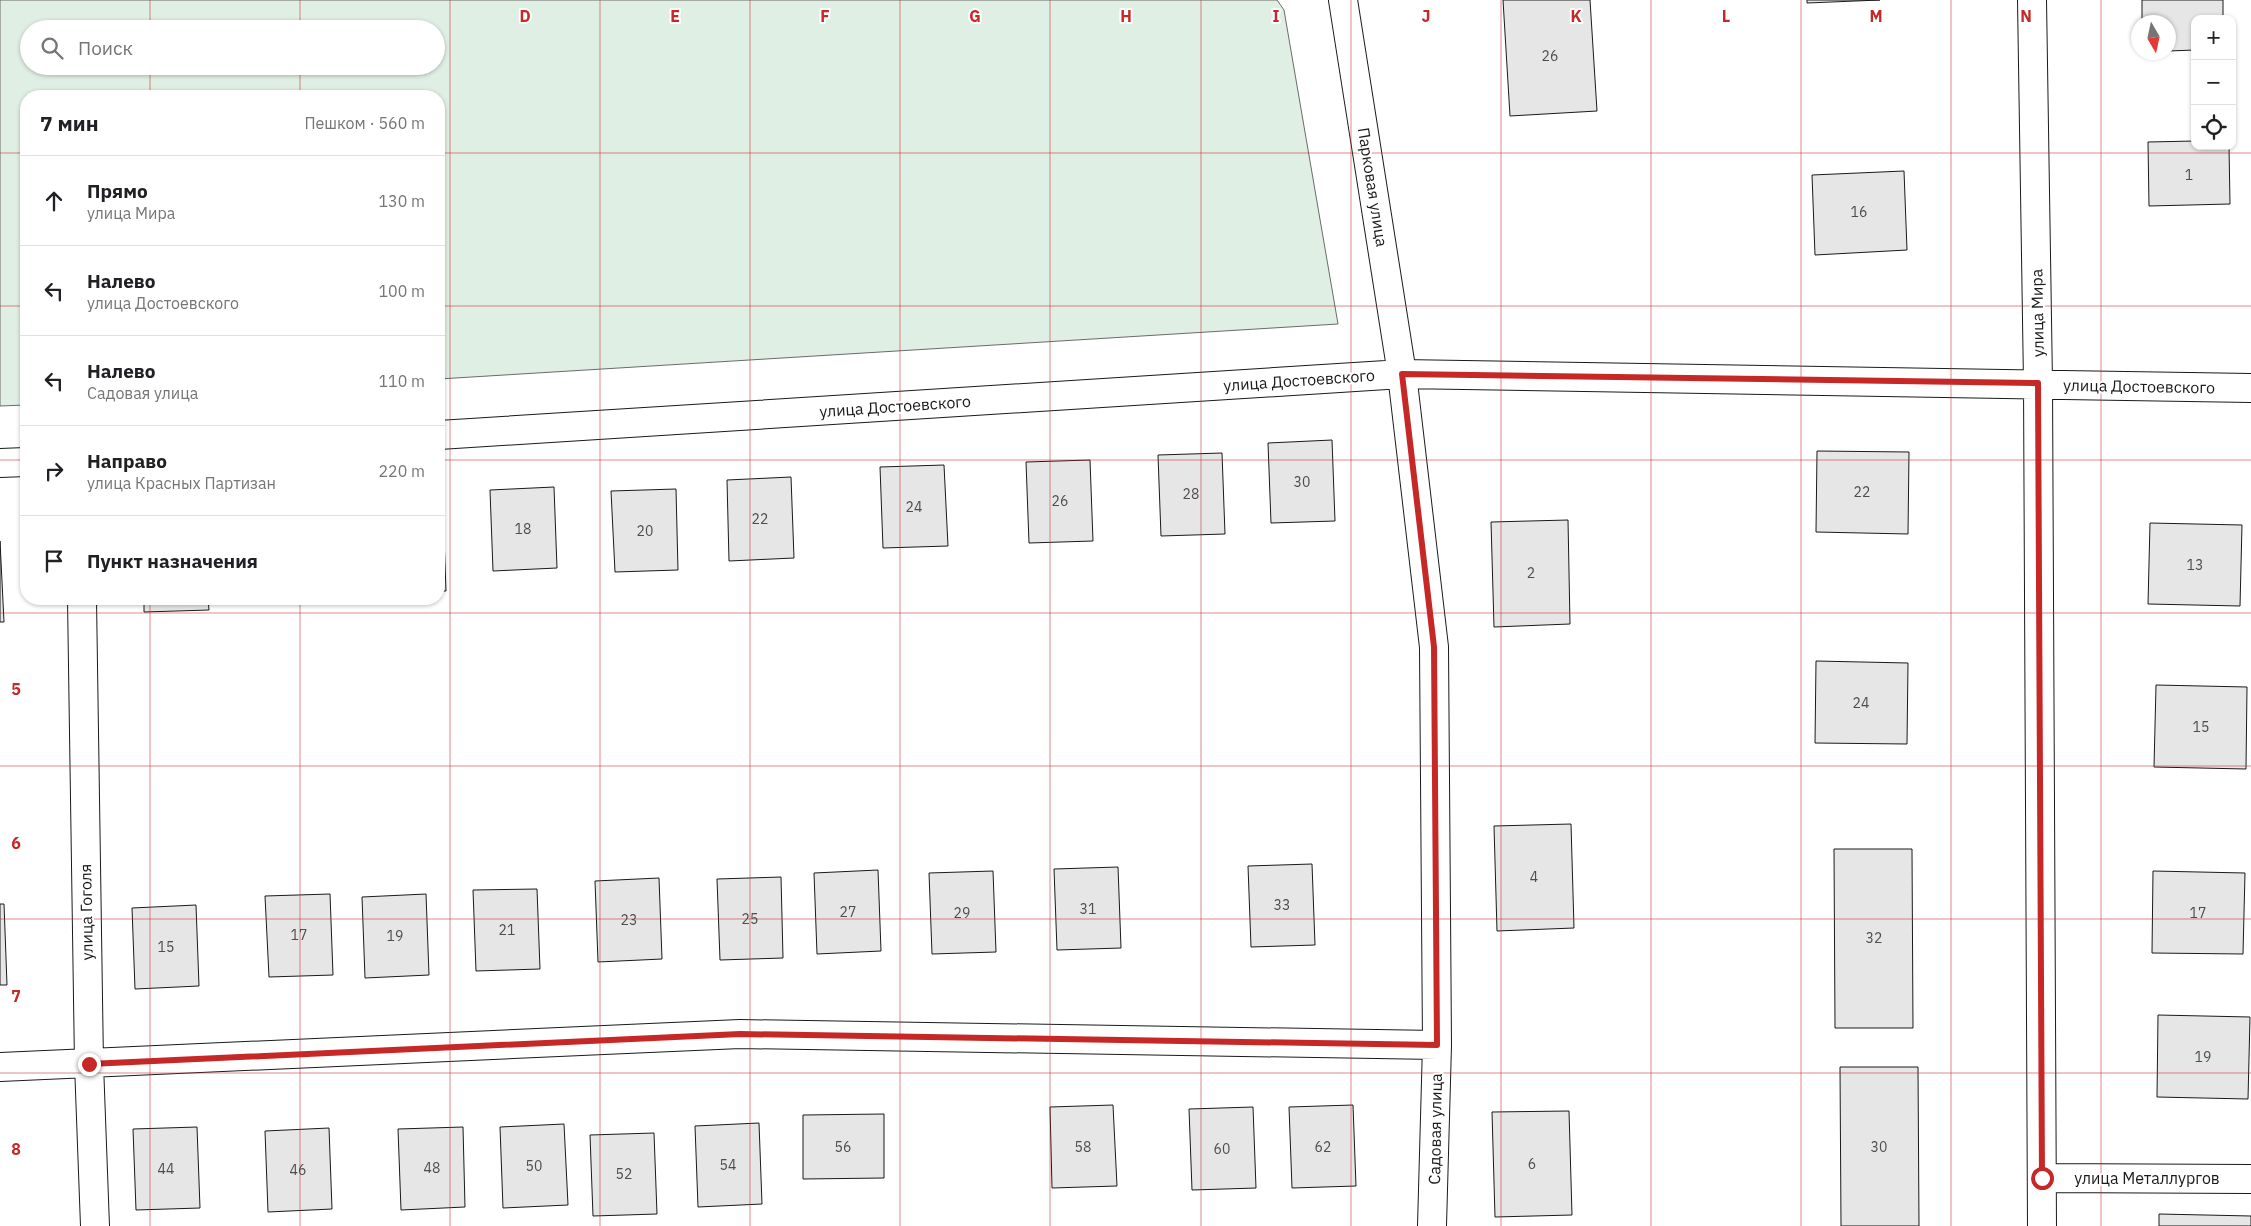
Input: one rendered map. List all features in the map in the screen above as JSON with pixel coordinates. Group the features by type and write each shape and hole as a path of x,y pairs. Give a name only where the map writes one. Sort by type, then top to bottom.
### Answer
{"street":[{"name":"Парковая улица","path":"1343,0 1402,374"},
{"name":"улица Мира","path":"2032,0 2038,383 2042,1226"},
{"name":"улица Достоевского","path":"445,436 1402,374 2251,388"},
{"name":"Садовая улица","path":"1402,374 1434,647 1437,1045 1432,1226"},
{"path":"0,464 20,462"},
{"name":"улица Гоголя","path":"82,605 89,1064 96,1226"},
{"path":"0,1067 740,1034 1437,1045"},
{"name":"улица Металлургов","path":"2042,1178 2251,1179"}],"green space":[{"path":"0,0 1277,0 1284,10 1338,324 445,379 445,90 20,90 20,405 0,406"}],"building":[{"path":"1503,0 1590,0 1597,111 1510,116"},
{"path":"1807,0 1880,0 1807,3"},
{"path":"2142,0 2223,0 2223,15 2191,15 2191,50 2176,51 2176,15 2142,15"},
{"path":"2191,141 2191,150 2229,150 2230,204 2149,206 2148,142"},
{"path":"1904,171 1907,250 1815,255 1812,175"},
{"path":"1332,440 1335,521 1271,523 1268,443"},
{"path":"1817,451 1909,452 1908,534 1816,532"},
{"path":"1222,453 1225,534 1161,536 1158,455"},
{"path":"1090,460 1093,541 1029,543 1026,462"},
{"path":"944,465 948,546 883,548 880,467"},
{"path":"791,477 794,558 729,561 727,480"},
{"path":"554,487 557,568 493,571 490,490"},
{"path":"676,489 678,570 615,572 611,491"},
{"path":"1568,520 1570,624 1494,627 1491,522"},
{"path":"2150,523 2242,525 2240,606 2148,604"},
{"path":"0,541 4,622 0,622"},
{"path":"144,605 209,605 209,610 144,612"},
{"path":"1816,661 1908,663 1907,744 1815,743"},
{"path":"2156,685 2247,687 2246,769 2154,767"},
{"path":"1571,824 1574,928 1497,931 1494,826"},
{"path":"1834,849 1912,849 1913,1028 1835,1028"},
{"path":"1312,864 1315,945 1251,947 1248,866"},
{"path":"1118,867 1121,948 1057,950 1054,869"},
{"path":"878,870 881,951 817,954 814,873"},
{"path":"993,871 996,952 932,954 929,873"},
{"path":"2153,871 2245,873 2243,954 2152,953"},
{"path":"781,877 783,958 720,960 717,879"},
{"path":"659,878 662,959 598,962 595,881"},
{"path":"537,889 540,969 476,971 473,890"},
{"path":"330,894 333,975 269,977 265,896"},
{"path":"426,894 429,975 365,978 362,897"},
{"path":"0,904 4,904 7,985 0,985"},
{"path":"196,905 199,986 135,989 132,908"},
{"path":"2158,1015 2250,1017 2248,1099 2157,1097"},
{"path":"1840,1067 1918,1067 1919,1226 1841,1226"},
{"path":"1113,1105 1117,1186 1052,1188 1050,1107"},
{"path":"1353,1105 1356,1186 1292,1188 1289,1107"},
{"path":"1253,1107 1256,1188 1192,1190 1189,1109"},
{"path":"1569,1111 1572,1215 1495,1217 1492,1112"},
{"path":"884,1114 884,1178 803,1179 803,1115"},
{"path":"759,1123 762,1204 698,1207 695,1126"},
{"path":"564,1124 568,1205 503,1208 500,1127"},
{"path":"197,1127 200,1208 136,1210 133,1129"},
{"path":"463,1127 465,1207 401,1210 398,1129"},
{"path":"329,1128 332,1209 268,1212 265,1131"},
{"path":"654,1133 657,1214 593,1216 590,1135"},
{"path":"2159,1214 2251,1216 2251,1226 2159,1226"}],"route":[{"path":"89,1064 740,1034 1437,1045 1434,647 1402,374 2038,383 2042,1178"}]}
